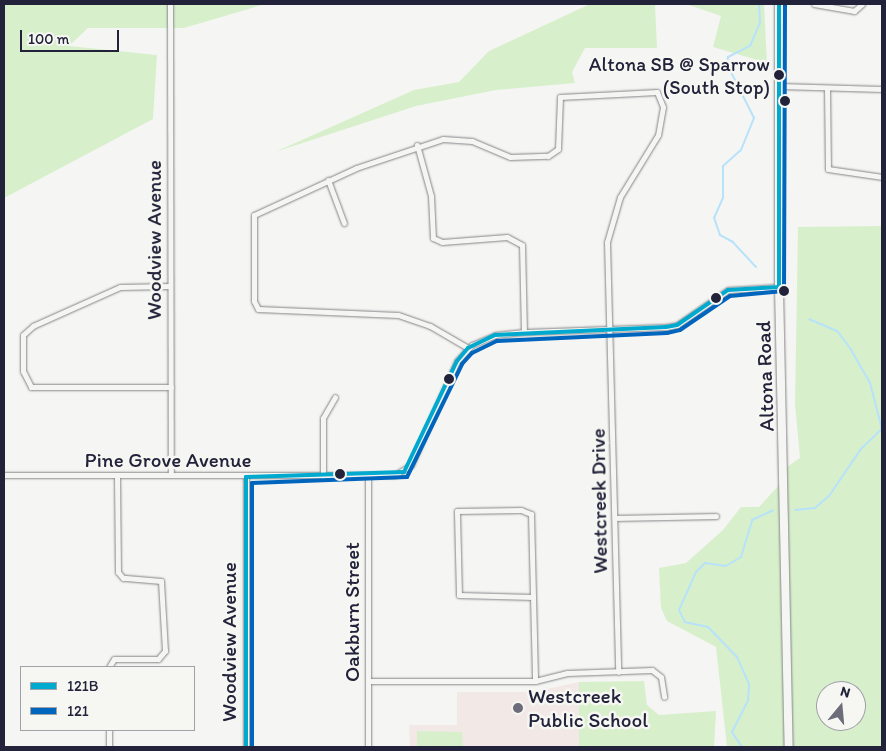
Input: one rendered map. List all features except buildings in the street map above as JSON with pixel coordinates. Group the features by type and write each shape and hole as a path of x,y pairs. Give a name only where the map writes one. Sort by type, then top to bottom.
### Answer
{"main road":[{"name":"Altona Road","path":"779,4 779,287 790,747"}],"street":[{"name":"Woodview Avenue","path":"170,4 171,476"},
{"path":"814,4 854,11 862,4"},
{"path":"780,86 882,89"},
{"path":"827,88 828,169 863,177 882,177"},
{"name":"Westcreek Drive","path":"417,145 458,139 510,157 548,156 558,149 560,97 657,92 663,107 658,135 626,185 610,223 610,330 616,518 618,672"},
{"path":"468,348 430,326 398,315 258,309 254,301 254,215 328,180 417,145 431,196 433,238 442,242 507,237 522,245 524,332"},
{"path":"328,180 344,223"},
{"path":"170,286 120,287 33,326 23,335 23,371 31,386 171,387"},
{"name":"Pine Grove Avenue","path":"4,475 246,477 395,475 411,465 457,361 468,348 495,335 677,325 728,290 779,287"},
{"path":"323,476 323,418 335,397"},
{"path":"110,666 114,659 158,659 164,651 160,581 123,578 118,572 118,476"},
{"name":"Oakburn Street","path":"368,476 368,747"},
{"name":"Woodview Avenue","path":"246,477 246,747"},
{"path":"533,597 459,596 457,511 521,510 531,514 533,597 535,681"},
{"path":"616,518 716,516"},
{"path":"368,681 535,681 567,673 652,670 661,677 664,697"},
{"path":"109,731 109,747"}],"shaded area":[{"name":"Westcreek Public School","path":"579,682 579,747 410,747 409,725 457,725 457,692 533,692"}],"green space":[{"path":"4,4 265,4 184,28 88,28 69,46 157,55 153,119 4,198"},
{"path":"590,4 655,4 657,48 585,48 572,72 575,83 496,90 416,106 275,152 414,90 459,82 489,51"},
{"path":"686,4 764,4 767,63 713,47 721,16"},
{"path":"882,226 882,747 727,747 716,647 667,621 661,608 659,568 686,563 723,530 741,507 759,507 779,485 784,469 800,458 795,404 798,227"},
{"path":"644,681 647,705 659,715 716,711 714,747 579,747 579,682"},
{"path":"417,731 462,732 463,747 417,747"}],"waterway":[{"path":"756,267 733,242 720,235 714,218 723,198 723,166 741,150 754,118 727,64 728,57 750,46 760,22 759,4"},
{"path":"795,510 815,508 829,496 861,449 882,429 870,383 850,348 837,331 809,319"},
{"path":"742,747 732,732 748,700 749,684 737,657 708,627 685,622 679,610 696,572 705,563 726,566 741,557 752,520 773,510"}],"transit line":[{"name":"121B","path":"246,747 246,477 404,472 457,361 468,348 495,335 666,327 677,325 728,290 779,287 779,4"},
{"name":"121","path":"252,747 252,483 407,477 462,364 472,353 497,341 667,333 680,330 730,296 784,291 785,4"}],"place":[{"name":"Altona SB @ Sparrow (South Stop)","path":"779,75"},
{"name":"Westcreek Public School","path":"518,708"}]}
